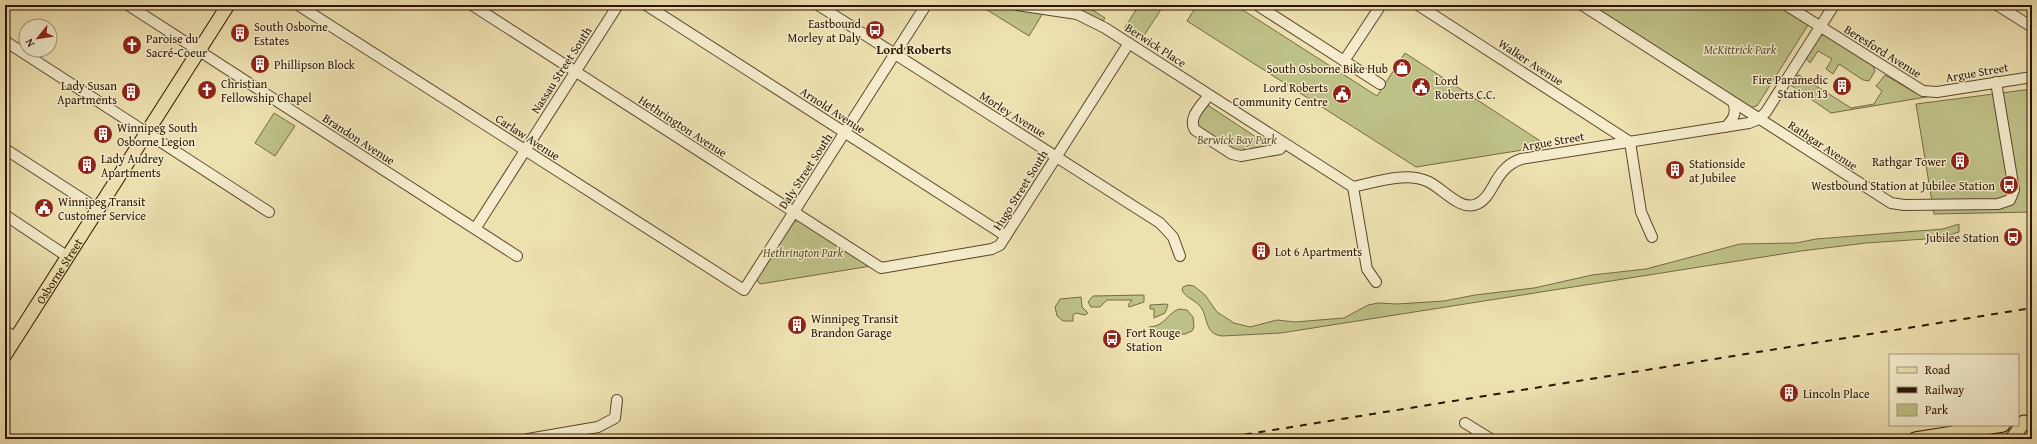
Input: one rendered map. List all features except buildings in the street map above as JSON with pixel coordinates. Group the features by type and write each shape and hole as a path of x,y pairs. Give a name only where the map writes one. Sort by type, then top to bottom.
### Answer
{"main road":[{"name":"Osborne Street","path":"5,355 10,334 68,257 228,5"},
{"path":"2012,439 2025,422"},
{"path":"1915,439 1998,426"}],"street":[{"name":"Brandon Avenue","path":"128,5 516,256"},
{"name":"Carlaw Avenue","path":"298,5 744,290"},
{"name":"Hethrington Avenue","path":"472,5 881,268 997,248"},
{"name":"Nassau Street South","path":"475,229 618,5"},
{"name":"Arnold Avenue","path":"646,5 1006,236"},
{"name":"Morley Avenue","path":"818,5 1057,157 1165,228 1173,237 1180,256"},
{"name":"Daly Street South","path":"744,290 926,5"},
{"name":"Berwick Place","path":"1017,5 1077,14 1105,28 1353,187"},
{"path":"1257,5 1380,84"},
{"path":"1344,61 1381,5"},
{"name":"Walker Avenue","path":"1418,5 1630,142"},
{"name":"Rathgar Avenue","path":"1582,5 1891,203 1904,205 1998,204 2010,200 2014,190 1996,82"},
{"name":"Beresford Avenue","path":"1786,5 1917,89 1927,92"},
{"path":"1759,119 1766,112 1834,5"},
{"path":"1997,5 2032,27"},
{"path":"5,41 269,212"},
{"name":"Hugo Street South","path":"997,248 1129,44"},
{"name":"Argue Street","path":"1927,92 1938,92 2032,77"},
{"path":"1209,95 1194,117 1193,126 1195,130 1232,154 1241,156 1280,148 1284,143"},
{"path":"1726,127 1735,116 1736,110 1733,102"},
{"name":"Argue Street","path":"1353,187 1410,176 1428,181 1460,202 1470,206 1477,204 1484,199 1504,168 1511,162 1521,159 1726,127 1759,119"},
{"path":"1630,142 1641,212 1652,237"},
{"path":"5,149 98,208"},
{"path":"1353,187 1367,269 1376,282"},
{"path":"5,215 68,257"},
{"path":"528,439 598,427 607,424 615,418 617,400"},
{"path":"1465,423 1491,439"}],"green space":[{"path":"986,5 1043,13 1029,36 984,8"},
{"path":"1056,5 1085,5 1105,18 1103,21 1073,8"},
{"path":"1139,5 1164,5 1141,40 1124,29"},
{"name":"Lord Roberts C.C.","path":"1197,5 1235,5 1377,96 1405,53 1548,146 1416,167 1187,21"},
{"name":"McKittrick Park","path":"1589,5 1776,5 1808,25 1757,106 1749,108"},
{"path":"1824,35 1873,66 1875,71 1869,81 1863,80 1839,64 1833,74 1826,69 1832,59 1818,51 1810,63 1806,58 1820,36"},
{"path":"1799,75 1851,108 1874,104 1882,91 1876,86 1885,75 1914,92 1932,96 1831,113 1789,84 1795,76"},
{"path":"2032,89 2032,212 1934,214 1916,104"},
{"name":"Berwick Bay Park","path":"1206,104 1271,147 1240,153 1232,150 1199,128 1196,123"},
{"path":"274,113 295,126 275,156 255,143"},
{"name":"Hethrington Park","path":"799,220 871,266 760,284 756,279 793,222"},
{"path":"1959,224 1959,232 1940,238 1866,243 1801,251 1281,333 1216,335 1209,328 1199,305 1182,290 1183,287 1188,285 1194,286 1205,295 1217,312 1234,323 1250,327 1277,320 1295,322 1344,318 1368,305 1378,303 1397,304 1444,301 1475,295 1534,288 1592,275 1646,269 1740,244 1796,243 1816,239 1943,229"},
{"path":"1144,295 1144,302 1129,307 1128,305 1132,300 1107,300 1100,307 1091,307 1088,302 1093,296"},
{"path":"1081,297 1082,307 1088,313 1085,315 1076,313 1073,315 1073,321 1063,321 1057,316 1055,307 1060,299"},
{"path":"1167,304 1165,313 1154,318 1154,309 1150,309 1150,305"},
{"path":"1179,309 1187,310 1193,317 1194,327 1192,331 1185,334 1150,335 1149,327 1163,322"},
{"path":"1997,426 2018,426 2012,439 1915,439"}],"railway":[{"path":"1217,439 2032,308"}],"place":[{"name":"Eastbound Morley at Daly","path":"875,30"},
{"name":"South Osborne Estates","path":"240,33"},
{"name":"Paroise du Sacré-Coeur","path":"132,45"},
{"name":"Phillipson Block","path":"260,64"},
{"name":"South Osborne Bike Hub","path":"1402,68"},
{"name":"Fire Paramedic Station 13","path":"1842,86"},
{"name":"Lord Roberts C.C.","path":"1421,87"},
{"name":"Christian Fellowship Chapel","path":"207,90"},
{"name":"Lady Susan Apartments","path":"131,92"},
{"name":"Lord Roberts Community Centre","path":"1342,94"},
{"name":"Winnipeg South Osborne Legion","path":"103,134"},
{"name":"Rathgar Tower","path":"1960,161"},
{"name":"Lady Audrey Apartments","path":"87,165"},
{"name":"Stationside at Jubilee","path":"1675,170"},
{"name":"Westbound Station at Jubilee Station","path":"2009,185"},
{"name":"Winnipeg Transit Customer Service","path":"44,208"},
{"name":"Jubilee Station","path":"2013,237"},
{"name":"Lot 6 Apartments","path":"1261,251"},
{"name":"Winnipeg Transit Brandon Garage","path":"797,325"},
{"name":"Fort Rouge Station","path":"1112,339"},
{"name":"Lincoln Place","path":"1789,393"}],"district":[{"name":"Lord Roberts","path":"914,49"}]}
